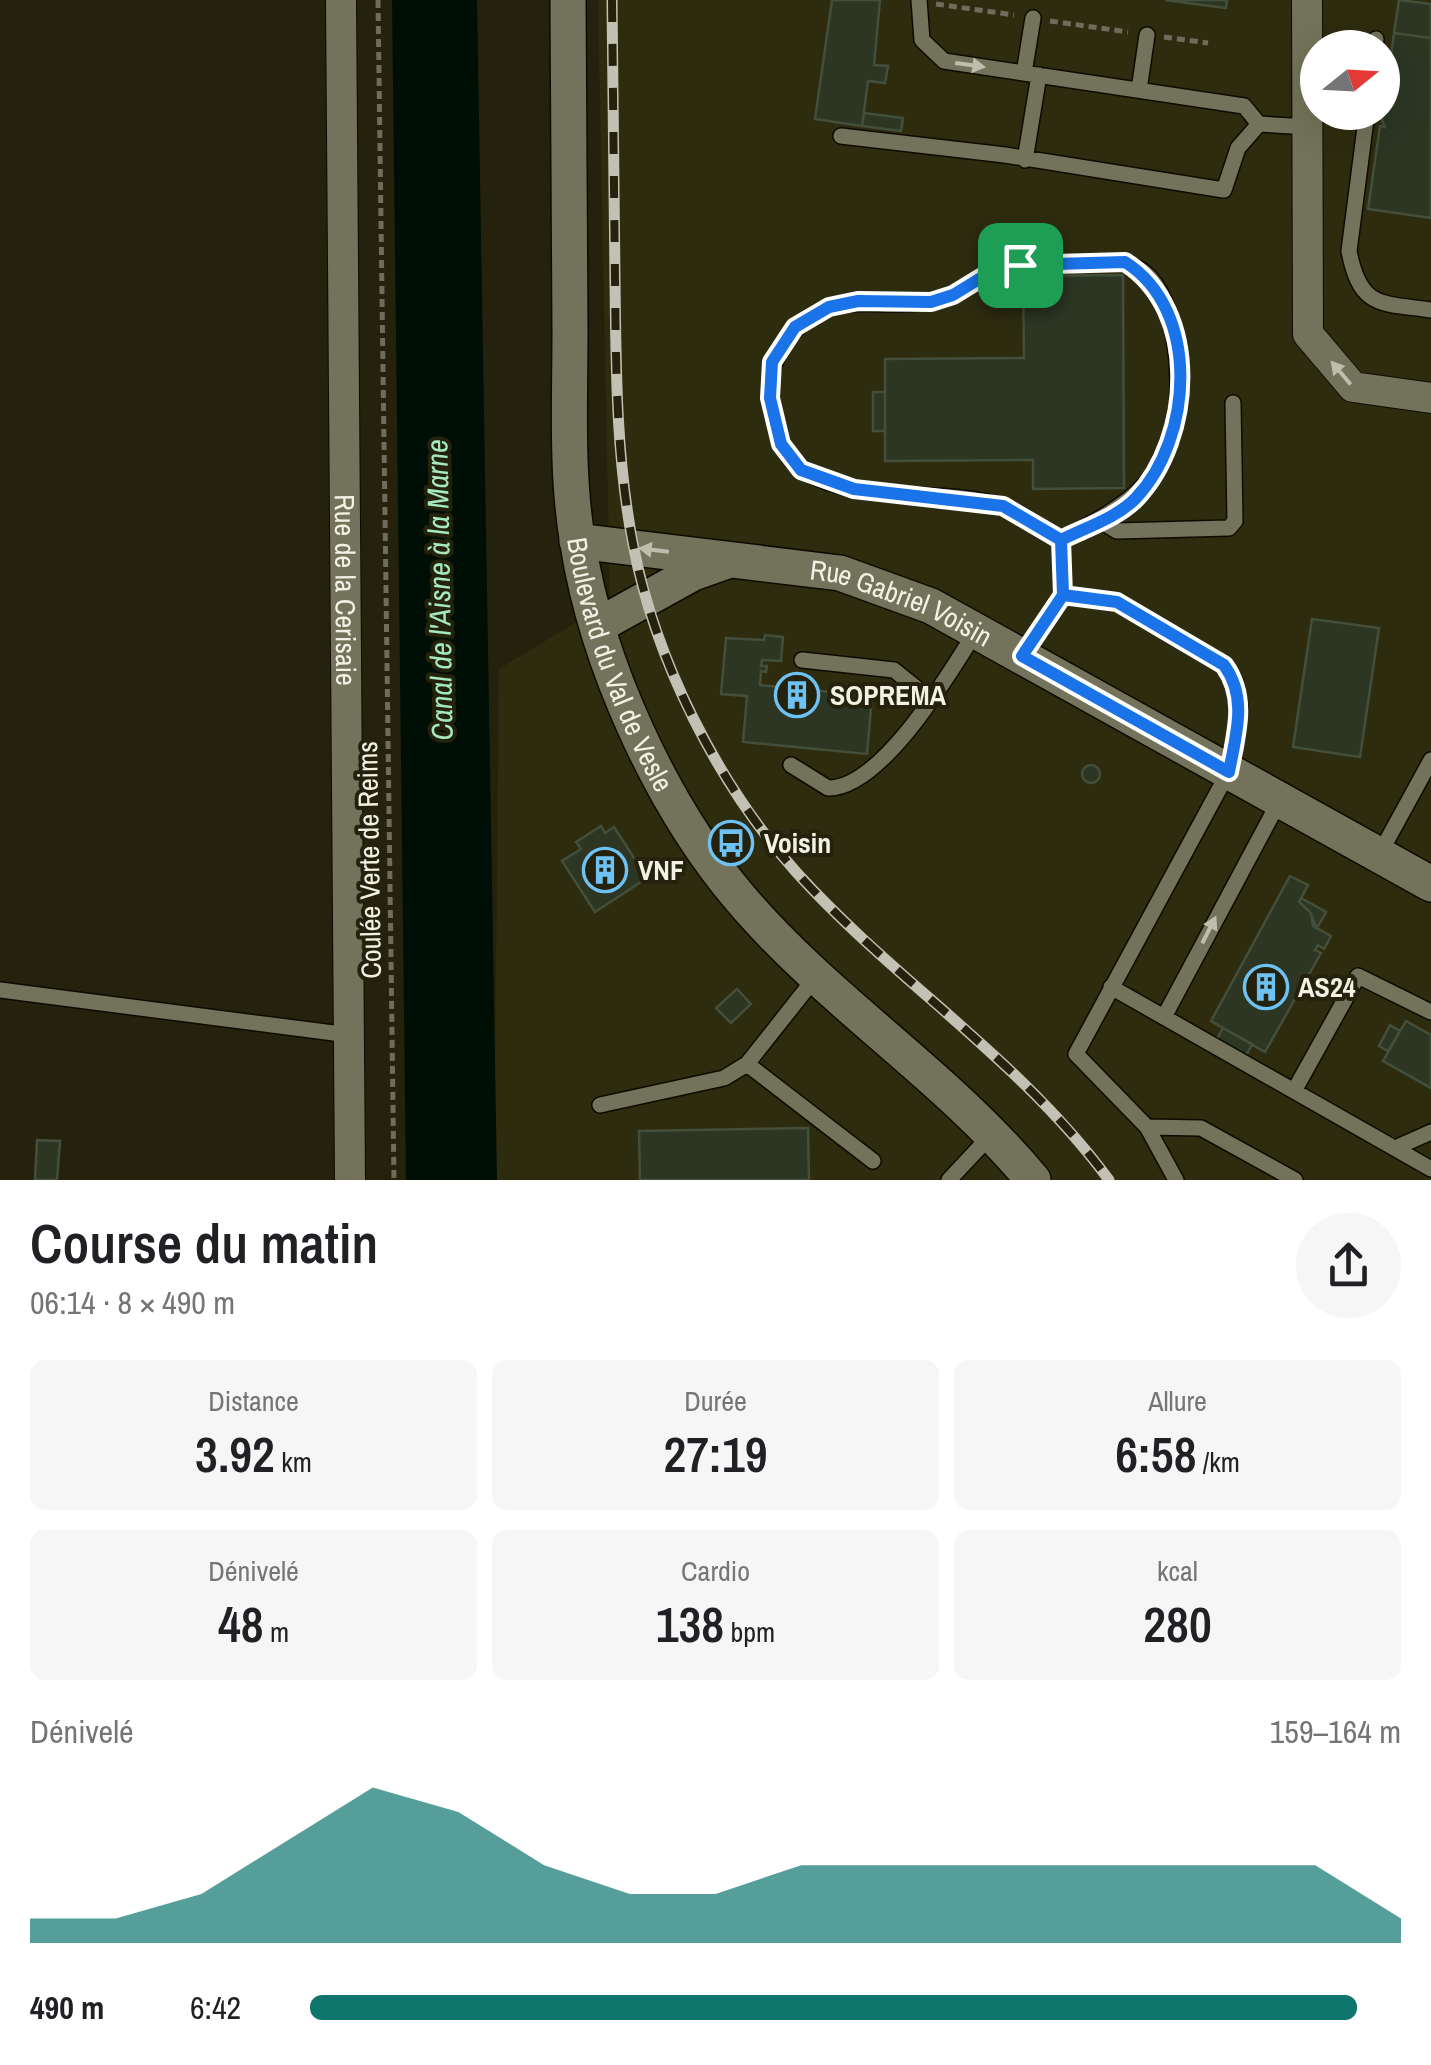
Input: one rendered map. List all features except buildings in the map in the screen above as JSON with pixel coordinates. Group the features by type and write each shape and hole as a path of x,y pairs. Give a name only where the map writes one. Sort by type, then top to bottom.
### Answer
{"street":[{"name":"Rue de la Cerisaie","path":"341,0 350,1180"},
{"name":"Boulevard du Val de Vesle","path":"568,0 570,386 577,541 598,625 642,741 697,840 740,898 815,978 993,1134 1033,1180"},
{"path":"1307,0 1307,30"},
{"path":"1308,130 1308,334 1353,387 1431,398"},
{"name":"Rue Gabriel Voisin","path":"577,541 864,579 932,606 1431,884"},
{"name":"Rue Gabriel Voisin","path":"598,625 693,573 730,560"}],"lane":[{"path":"919,1 922,40 944,60 1244,106 1259,124 1300,127"},
{"path":"1024,160 1033,18"},
{"path":"1140,90 1147,35"},
{"path":"841,136 1224,190 1238,148 1259,124"},
{"path":"1365,130 1349,250 1353,272 1360,289 1374,302 1431,310"},
{"path":"1125,262 1144,274 1162,296 1178,352 1177,414 1170,445 1136,498 1061,540 1003,506 854,489 801,470 781,444 770,398 772,362 795,327 829,307 858,301 931,302 953,295 984,276 1020,265 1125,262"},
{"path":"1098,520 1117,531 1230,528 1235,521 1233,403"},
{"path":"1022,656 1063,595 1061,540"},
{"path":"1063,595 1117,602 1224,665 1235,681 1240,707 1229,772 1076,1054 1146,1127 1176,1180"},
{"path":"791,765 828,788 859,781 930,699 976,631"},
{"path":"802,660 894,670 930,699"},
{"path":"1379,855 1431,760"},
{"path":"1164,1017 1280,800"},
{"path":"1294,1091 1358,976 1431,1012"},
{"path":"600,1105 724,1078 747,1064 815,978"},
{"path":"1111,987 1431,1169"},
{"path":"0,990 349,1035"},
{"path":"747,1064 873,1162"},
{"path":"1146,1127 1202,1128 1295,1180"},
{"path":"1395,1148 1431,1132"},
{"path":"949,1180 993,1134"}],"path":[{"name":"Coulée Verte de Reims","path":"378,0 394,1180"},
{"path":"919,1 1208,44"}],"shaded area":[{"path":"598,0 1431,0 1431,1180 494,1180 499,669 610,602"}],"water":[{"name":"Canal de l'Aisne à la Marne","path":"392,0 477,0 497,1180 406,1180"}],"railway":[{"path":"612,0 620,445 627,511 643,588 674,676 716,761 741,801 797,873 835,913 1037,1097 1109,1180"}],"place":[{"name":"SOPREMA","path":"797,695"},
{"name":"Voisin","path":"731,843"},
{"name":"VNF","path":"605,870"},
{"name":"AS24","path":"1266,987"}],"route":[{"path":"1020,265 984,276 953,295 931,302 858,301 829,307 795,327 772,362 770,398 781,444 801,470 854,489 1003,506 1061,540 1062,563 1063,595 1117,602 1224,665 1235,681 1240,707 1229,772 1022,656 1063,595 1061,540 1136,498 1170,445 1177,414 1178,352 1162,296 1144,274 1125,262 1020,265"}]}
